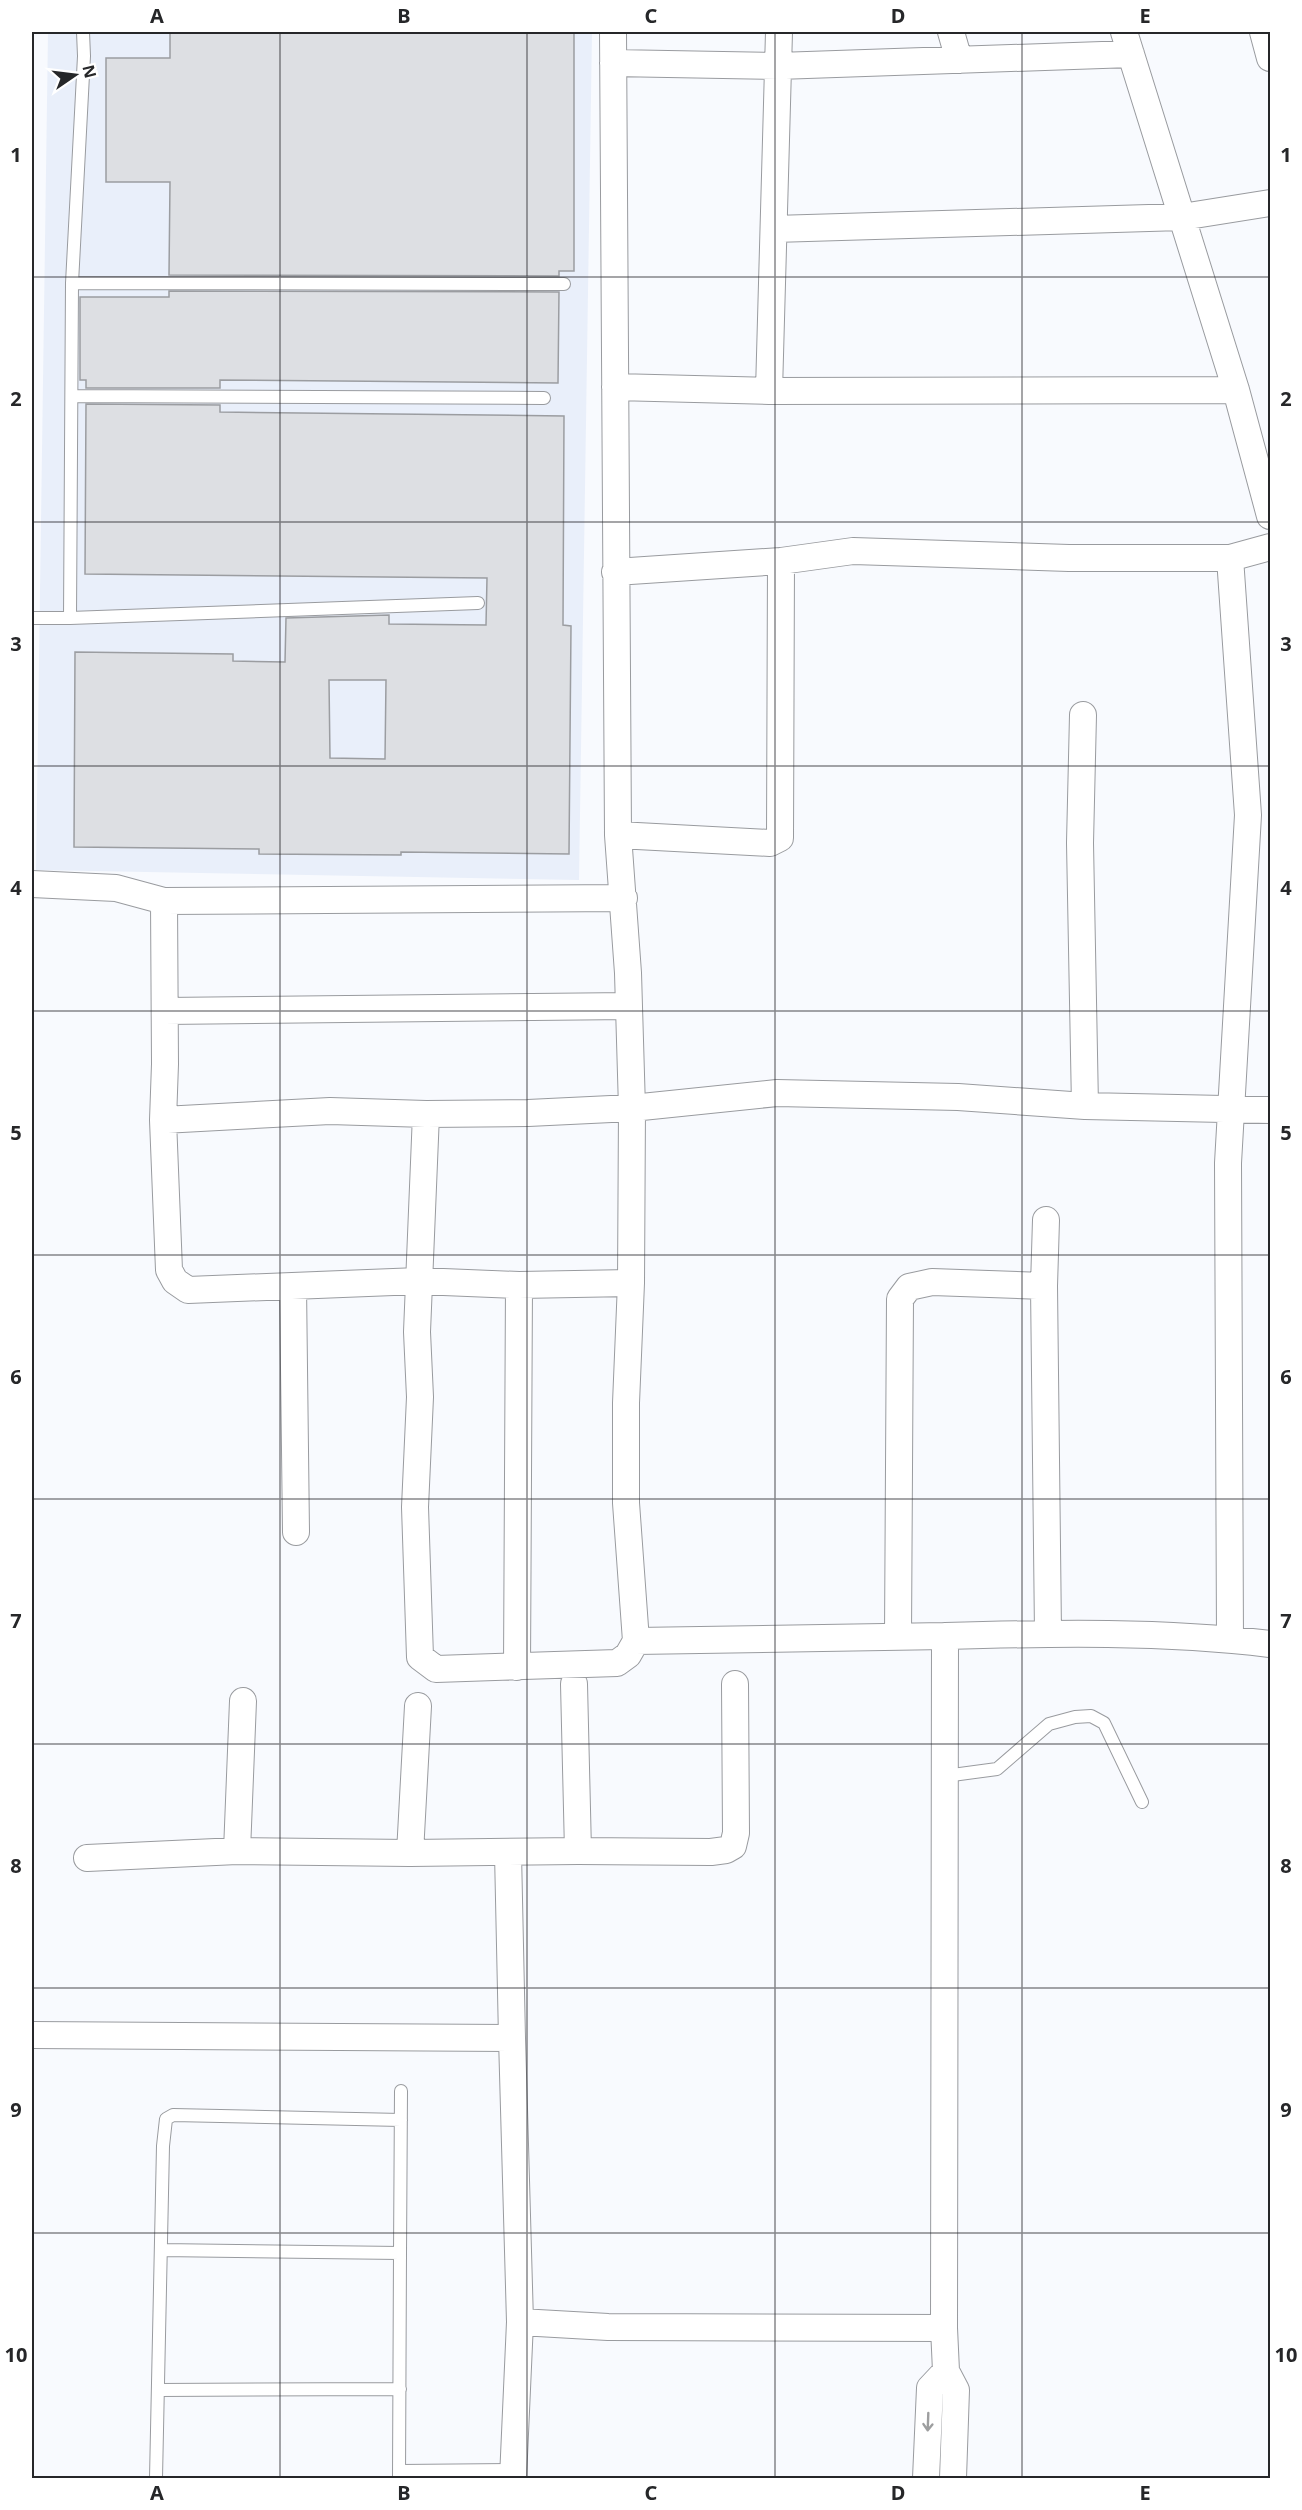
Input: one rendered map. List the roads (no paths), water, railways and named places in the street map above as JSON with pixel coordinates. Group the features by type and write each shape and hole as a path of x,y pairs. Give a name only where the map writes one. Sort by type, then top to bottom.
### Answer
{"street":[{"path":"426,1114 417,1332 420,1397 416,1517 420,1657 436,1669 617,1663 628,1655 636,1641 626,1503 626,1403 632,1283 632,1108 624,898 618,835 613,32"},
{"path":"770,391 779,32"},
{"path":"951,32 959,60"},
{"path":"1263,32 1270,58"},
{"path":"613,63 778,66 959,60 1127,43 1236,390 1270,516"},
{"path":"774,229 1182,217 1270,202"},
{"path":"615,387 770,391 1236,390"},
{"path":"615,572 781,561 853,552 1069,558 1230,558 1270,547"},
{"path":"1230,558 1248,815 1228,1163 1230,1639"},
{"path":"618,835 770,843 780,838 781,561"},
{"path":"1083,715 1080,843 1085,1106"},
{"path":"32,884 116,888 164,901 624,898"},
{"path":"164,901 163,1120 169,1270 175,1281 188,1290 419,1281 519,1285 632,1283"},
{"path":"165,1011 629,1006"},
{"path":"163,1120 330,1111 426,1114 528,1113 632,1108 777,1093 958,1097 1085,1106 1270,1110"},
{"path":"1046,1220 1044,1287 1048,1633"},
{"path":"898,1636 900,1299 909,1287 932,1282 1044,1287"},
{"path":"517,1667 519,1285"},
{"path":"292,1286 296,1532"},
{"path":"636,1641 1048,1633 1230,1639 1270,1644"},
{"path":"945,1636 944,2328 946,2371 956,2390 953,2478"},
{"path":"574,1684 578,1851"},
{"path":"87,1858 237,1851 410,1854 578,1851 711,1852 726,1850 733,1846 736,1833 735,1684"},
{"path":"237,1851 243,1701"},
{"path":"410,1854 418,1706"},
{"path":"508,1853 520,2322 513,2474"},
{"path":"32,2035 512,2038"},
{"path":"520,2322 608,2327 944,2328"},
{"path":"926,2478 930,2388 946,2371"}],"lane":[{"path":"70,618 72,283 84,56 83,32"},
{"path":"72,283 564,284"},
{"path":"72,396 544,398"},
{"path":"32,618 478,603"},
{"path":"945,1776 997,1769 1049,1724 1075,1717 1092,1716 1104,1723 1142,1802"},
{"path":"401,2091 399,2474 513,2474"},
{"path":"156,2478 164,2124 168,2117 173,2115 401,2120"},
{"path":"161,2250 400,2253"},
{"path":"158,2390 400,2389"}]}
